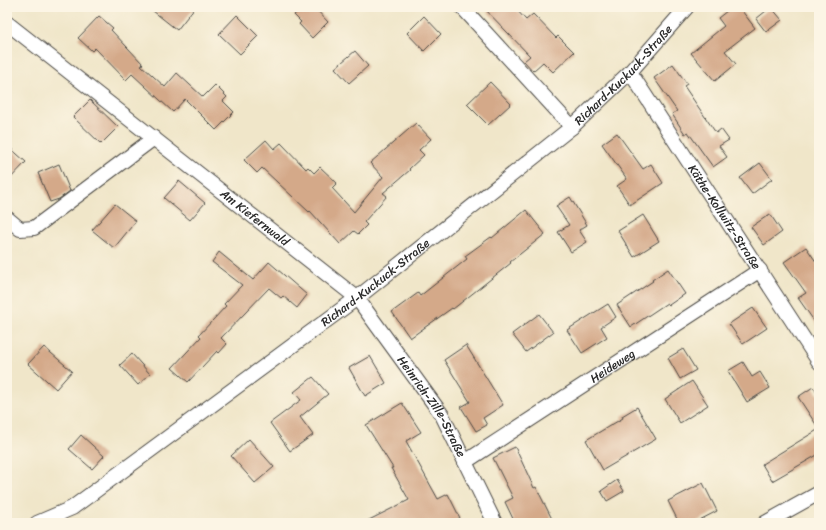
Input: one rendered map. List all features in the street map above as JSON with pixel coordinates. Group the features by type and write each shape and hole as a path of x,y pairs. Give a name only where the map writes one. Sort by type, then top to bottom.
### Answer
{"street":[{"path":"462,7 572,127"},
{"name":"Richard-Kuckuck-Straße","path":"37,523 72,508 357,298 572,127 630,72 687,7"},
{"name":"Am Kiefernwald","path":"7,23 357,298"},
{"name":"Käthe-Kollwitz-Straße","path":"630,72 819,362"},
{"path":"7,218 20,229 34,228 154,138"},
{"name":"Heideweg","path":"465,462 760,270"},
{"name":"Heinrich-Zille-Straße","path":"357,298 442,415 495,523"},
{"path":"765,523 788,517 819,493"}],"building":[{"path":"148,7 195,7 177,30"},
{"path":"303,7 314,7 328,22 312,38 299,24 301,22 294,15"},
{"path":"483,7 514,7 526,20 533,14 556,38 558,36 574,52 553,72 543,62 533,71 524,61 530,56"},
{"path":"732,7 739,7 755,28 725,51 736,64 715,81 691,53 724,26 718,18"},
{"path":"771,7 782,20 766,32 756,19"},
{"path":"237,15 258,36 240,54 219,34"},
{"path":"99,16 113,28 111,30 143,64 141,65 165,87 177,73 203,97 215,85 227,97 223,101 234,112 216,130 185,99 173,112 132,74 126,80 95,48 92,51 78,38"},
{"path":"424,16 441,34 424,51 407,33"},
{"path":"355,51 368,66 349,83 335,68"},
{"path":"673,64 687,84 684,86 716,133 721,129 729,140 719,146 727,157 713,167 688,132 685,134 672,114 677,111 654,78"},
{"path":"490,82 511,104 488,125 467,104"},
{"path":"90,100 118,127 101,144 73,117"},
{"path":"416,123 431,139 419,150 424,155 409,169 410,170 383,193 387,196 364,222 367,225 358,234 354,231 340,244 310,211 309,212 262,168 257,173 244,160 266,140 274,149 281,143 306,169 308,167 314,173 320,167 337,183 332,188 354,212 383,177 370,163"},
{"path":"617,133 643,169 651,164 663,183 630,205 617,186 627,179 602,144"},
{"path":"7,145 26,162 7,182"},
{"path":"760,163 772,179 752,194 740,178"},
{"path":"59,164 70,191 59,199 50,202 38,173"},
{"path":"179,181 205,203 190,220 164,198"},
{"path":"570,197 587,225 579,230 587,242 571,252 558,232 569,225 556,206"},
{"path":"115,204 136,221 114,248 92,230"},
{"path":"526,210 545,234 453,309 452,308 410,338 392,312 418,293 420,296 467,259 465,256 491,237 492,238"},
{"path":"770,214 782,232 764,245 751,227"},
{"path":"643,215 659,241 634,257 618,231"},
{"path":"806,247 819,266 819,328 798,298 806,293 784,262"},
{"path":"219,252 253,280 269,262 307,295 297,308 283,296 281,298 269,288 221,338 227,344 219,353 217,351 188,382 172,368 201,337 199,335 226,306 224,304 242,285 212,262"},
{"path":"668,269 685,294 669,305 667,303 631,327 617,305"},
{"path":"608,304 616,317 601,327 607,337 582,353 567,330"},
{"path":"753,308 767,328 743,344 729,324"},
{"path":"539,314 553,332 526,352 512,334"},
{"path":"466,345 503,405 483,418 487,425 476,431 461,407 470,402 444,360"},
{"path":"44,347 72,371 56,389 28,364"},
{"path":"683,349 696,370 680,379 668,358"},
{"path":"132,354 150,374 138,385 120,365"},
{"path":"370,356 386,383 365,396 349,368"},
{"path":"743,362 752,377 760,372 770,388 747,402 728,371"},
{"path":"313,377 328,394 300,417 313,435 290,451 270,423 301,400 294,392"},
{"path":"692,381 708,405 680,423 665,399"},
{"path":"813,387 819,396 819,429 798,397"},
{"path":"402,403 421,432 406,441 438,499 448,494 460,518 450,523 363,523 409,500 391,468 393,468 366,425"},
{"path":"637,407 656,439 603,470 586,440 623,418 622,416"},
{"path":"819,429 819,454 772,481 762,464"},
{"path":"81,435 104,456 92,469 69,449"},
{"path":"249,439 274,467 255,483 231,456"},
{"path":"515,447 534,488 536,487 554,523 515,523 505,502 513,498 493,458"},
{"path":"617,480 624,491 607,501 601,491"},
{"path":"703,483 717,511 694,523 679,523 668,501"}]}
